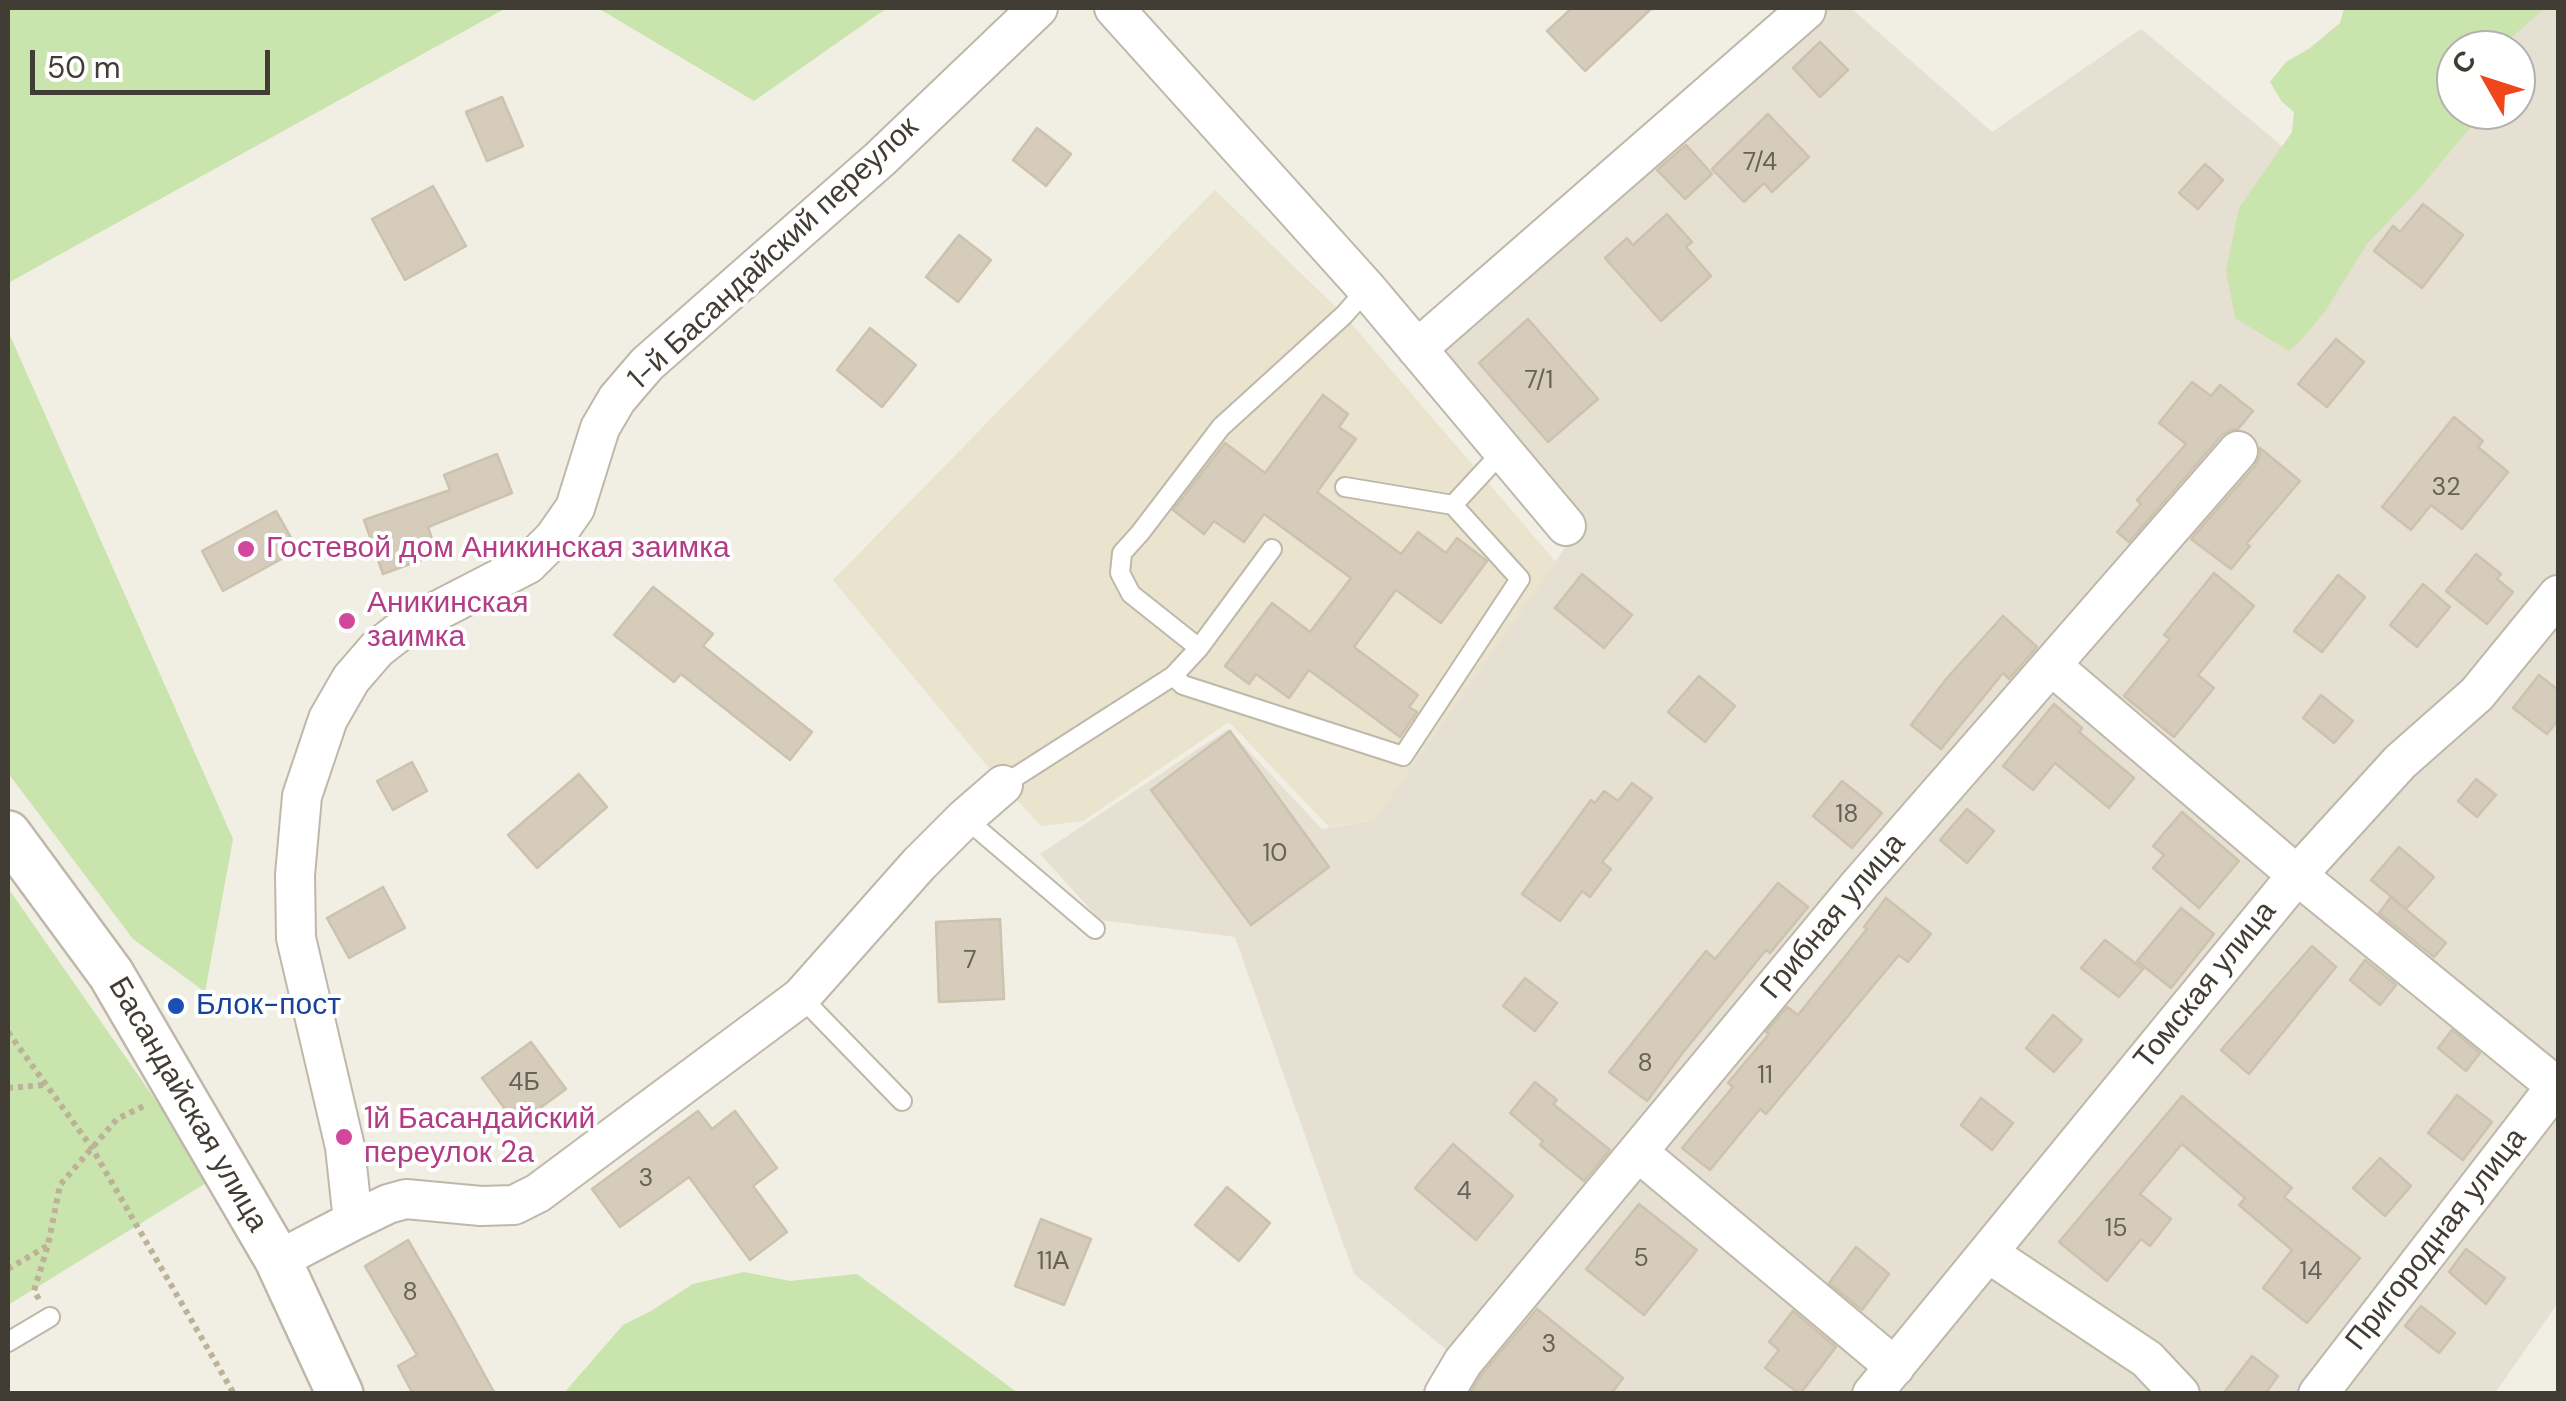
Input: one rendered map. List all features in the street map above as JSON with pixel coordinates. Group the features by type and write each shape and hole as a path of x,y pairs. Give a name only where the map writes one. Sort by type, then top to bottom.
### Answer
{"street":[{"name":"1-й Басандайский переулок","path":"353,1221 345,1146 296,938 295,875 302,796 328,719 350,678 404,628 528,564 554,538 574,508 600,428 617,399 647,364 880,159 1038,8"},
{"path":"1114,8 1367,289 1566,526"},
{"path":"1417,348 1806,10"},
{"name":"Грибная улица","path":"1444,1394 1463,1362 1860,883 2238,451"},
{"name":"Томская улица","path":"1884,1380 2297,875 2400,762 2478,694 2558,596"},
{"path":"2052,666 2297,875"},
{"path":"278,1260 388,1204 406,1200 514,1205 538,1193 800,997 919,864 1003,784"},
{"name":"Басандайская улица","path":"8,834 111,974 278,1260 340,1394"},
{"name":"Пригородная улица","path":"2297,875 2556,1086 2318,1394"},
{"path":"1638,1152 1884,1380"},
{"path":"1988,1253 2147,1359 2180,1394"}],"lane":[{"path":"1199,648 1130,594 1120,574 1122,553 1221,427 1344,315 1367,289"},
{"path":"1453,505 1503,451"},
{"path":"1174,676 1182,685 1402,756 1520,580 1453,505 1345,487"},
{"path":"1003,784 1174,676 1272,549"},
{"path":"965,818 1095,928"},
{"path":"800,997 902,1101"},
{"path":"8,1342 50,1316"}],"path":[{"path":"8,1032 92,1148 234,1394"},
{"path":"8,1088 46,1085"},
{"path":"50,1316 34,1291 60,1185 117,1120 178,1089"},
{"path":"8,1269 48,1246"}],"shaded area":[{"path":"1822,8 1851,8 1992,132 2141,29 2317,175 2450,8 2558,8 2558,582 2294,862 2066,663 1454,1356 1354,1274 1235,937 1100,920 1040,854 1228,729 1322,829 1374,820 1581,525 1432,346"},
{"path":"1215,190 1344,315 1556,562 1374,820 1329,827 1229,722 1083,821 1041,826 833,580"},
{"path":"2558,610 2558,1078 2312,874"},
{"path":"2051,683 2282,877 1860,1393 1456,1394"},
{"path":"2298,889 2543,1088 2305,1393 2195,1393 2002,1251"},
{"path":"2558,1099 2558,1303 2495,1393 2329,1394"},
{"path":"1989,1264 2167,1394 1884,1394"}],"green space":[{"path":"8,8 506,8 8,283"},
{"path":"598,8 887,8 754,101"},
{"path":"2344,8 2545,8 2520,30 2436,30 2436,130 2468,130 2366,245 2326,310 2289,351 2235,318 2226,271 2239,208 2292,132 2294,112 2282,102 2270,82 2286,62 2340,23"},
{"path":"8,331 233,839 205,992 133,939 8,773"},
{"path":"8,888 211,1180 8,1305"},
{"path":"744,1272 790,1281 857,1274 1018,1393 564,1393 623,1325 693,1284"}],"building":[{"path":"1572,8 1652,8 1585,71 1547,31"},
{"path":"1820,42 1848,70 1820,97 1793,68"},
{"path":"502,97 523,146 487,161 466,112"},
{"path":"1768,114 1809,157 1772,192 1764,183 1744,202 1712,169"},
{"path":"1037,128 1071,154 1046,186 1013,160"},
{"path":"1686,145 1712,174 1685,199 1657,170"},
{"path":"2205,164 2223,180 2198,209 2179,193"},
{"path":"433,186 466,246 405,280 372,219"},
{"path":"2423,204 2463,235 2422,288 2374,251 2393,226 2400,232"},
{"path":"1667,214 1692,242 1686,247 1711,276 1661,321 1605,258 1627,238 1633,245"},
{"path":"959,235 991,260 958,302 926,277"},
{"path":"1528,319 1598,399 1548,442 1479,363"},
{"path":"870,328 916,365 882,407 837,370"},
{"path":"2336,339 2364,362 2327,407 2298,384"},
{"path":"2192,382 2211,396 2220,385 2253,411 2238,429 2221,436 2129,542 2117,532 2141,504 2137,500 2186,444 2159,423"},
{"path":"1323,395 1348,414 1339,427 1356,439 1317,492 1401,554 1418,532 1446,553 1457,538 1487,561 1441,623 1396,590 1354,647 1418,695 1409,707 1417,712 1400,737 1309,670 1289,698 1256,674 1249,684 1225,666 1272,603 1310,632 1351,578 1264,514 1244,542 1214,521 1204,534 1173,510 1225,443 1265,473"},
{"path":"2454,417 2483,441 2478,447 2508,472 2462,529 2431,505 2411,530 2382,507"},
{"path":"2260,448 2300,481 2246,544 2250,546 2231,569 2191,539 2255,466"},
{"path":"497,454 512,493 428,527 437,554 383,574 364,520 450,490 444,475"},
{"path":"276,511 298,550 223,591 202,551"},
{"path":"2476,554 2501,574 2497,579 2513,592 2487,624 2446,591"},
{"path":"2214,573 2254,606 2198,675 2214,688 2174,737 2124,696 2170,639 2164,635"},
{"path":"1582,574 1632,615 1604,648 1555,608"},
{"path":"2338,575 2365,597 2322,652 2294,631"},
{"path":"2423,584 2450,607 2417,647 2390,625"},
{"path":"653,587 713,634 703,646 812,732 790,760 681,674 674,682 614,635"},
{"path":"2003,616 2037,647 2009,679 2003,673 1941,749 1911,725"},
{"path":"2539,675 2558,690 2558,720 2547,734 2513,708"},
{"path":"1699,676 1735,706 1705,742 1668,712"},
{"path":"2321,695 2353,721 2334,743 2303,718"},
{"path":"2054,704 2082,728 2079,732 2134,778 2109,808 2055,763 2033,790 2003,766"},
{"path":"1230,731 1329,867 1251,925 1151,790"},
{"path":"412,762 427,791 393,810 377,781"},
{"path":"579,774 607,807 537,868 508,835"},
{"path":"2476,779 2496,795 2477,817 2458,801"},
{"path":"1842,781 1882,813 1852,848 1813,816"},
{"path":"1632,783 1652,798 1602,862 1611,869 1590,897 1582,891 1560,921 1522,894 1591,800 1595,803 1604,791 1618,801"},
{"path":"1967,809 1994,831 1967,863 1940,840"},
{"path":"2182,812 2239,861 2199,908 2153,868 2164,855 2153,846"},
{"path":"2399,847 2434,877 2406,909 2371,880"},
{"path":"1778,883 1808,907 1770,953 1766,950 1647,1101 1609,1072 1706,951 1715,959"},
{"path":"383,887 405,928 349,958 327,918"},
{"path":"2391,897 2446,943 2434,957 2379,913"},
{"path":"1886,898 1931,934 1908,962 1899,955 1766,1114 1760,1109 1710,1170 1682,1148 1733,1087 1728,1083 1769,1034 1766,1032 1787,1007 1798,1015 1867,929 1864,927"},
{"path":"2181,908 2214,934 2171,988 2137,961"},
{"path":"1000,919 1004,999 939,1002 936,922"},
{"path":"2105,940 2143,969 2119,997 2081,968"},
{"path":"2312,946 2336,967 2249,1074 2221,1050"},
{"path":"2365,960 2396,985 2380,1005 2350,980"},
{"path":"1525,978 1557,1003 1535,1031 1503,1006"},
{"path":"2053,1015 2082,1040 2054,1072 2026,1048"},
{"path":"2452,1030 2480,1053 2466,1071 2438,1048"},
{"path":"531,1042 566,1089 517,1125 482,1078"},
{"path":"1535,1082 1557,1100 1553,1104 1610,1150 1584,1181 1540,1145 1543,1141 1510,1113"},
{"path":"2457,1095 2492,1122 2463,1160 2428,1133"},
{"path":"2182,1096 2292,1188 2284,1197 2360,1258 2307,1323 2263,1288 2292,1250 2239,1205 2245,1198 2182,1144 2140,1194 2171,1219 2150,1246 2141,1239 2107,1281 2059,1242"},
{"path":"1981,1098 2013,1123 1992,1150 1961,1125"},
{"path":"698,1111 712,1129 735,1111 777,1168 753,1186 787,1232 750,1260 689,1177 620,1227 592,1189"},
{"path":"1453,1144 1513,1196 1476,1240 1415,1188"},
{"path":"2380,1158 2411,1186 2385,1216 2353,1188"},
{"path":"1227,1187 1270,1223 1239,1261 1195,1225"},
{"path":"1639,1204 1697,1250 1644,1315 1586,1269"},
{"path":"1041,1219 1091,1239 1064,1305 1015,1286"},
{"path":"408,1240 495,1394 413,1394 398,1366 417,1355 365,1266"},
{"path":"1856,1247 1889,1274 1862,1310 1829,1283"},
{"path":"2466,1249 2505,1278 2486,1304 2449,1272"},
{"path":"2421,1306 2455,1333 2439,1353 2405,1326"},
{"path":"1537,1309 1623,1378 1611,1394 1470,1394 1481,1375"},
{"path":"1793,1311 1836,1347 1800,1394 1765,1368 1779,1350 1769,1342"},
{"path":"2252,1356 2278,1376 2265,1394 2223,1394"}],"place":[{"name":"Гостевой дом Аникинская заимка","path":"246,549"},
{"name":"Аникинская заимка","path":"347,621"},
{"name":"Блок-пост","path":"176,1006"},
{"name":"1й Басандайский переулок 2а","path":"344,1137"}]}
